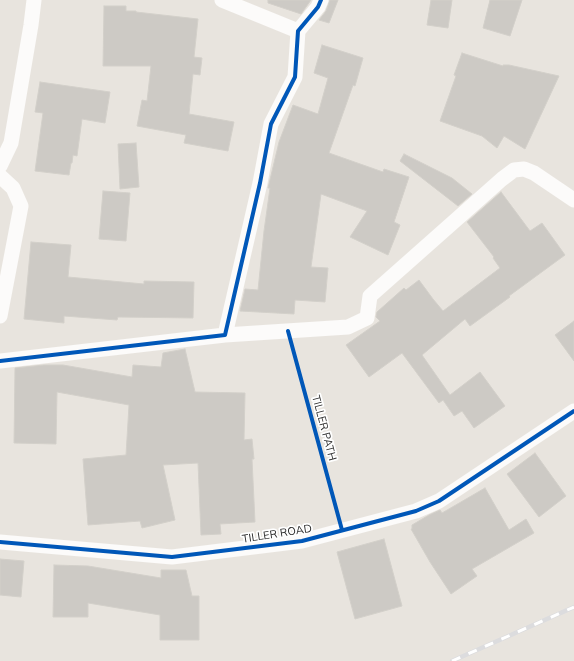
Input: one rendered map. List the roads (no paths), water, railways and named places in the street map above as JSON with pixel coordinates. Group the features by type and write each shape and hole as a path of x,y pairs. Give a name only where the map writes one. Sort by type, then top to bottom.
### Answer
{"street":[{"path":"0,166 11,144 34,0"},
{"path":"222,0 298,31"},
{"path":"225,336 260,183 271,124 296,77 298,31 318,7 321,0"},
{"path":"0,361 225,336 348,327 367,318 370,296 514,170 524,169 534,173 574,200"},
{"path":"0,176 13,188 21,206 0,316"},
{"name":"TILLER ROAD","path":"0,542 172,557 302,541 416,511 439,501 574,411"}],"railway":[{"path":"452,661 574,607"}]}
